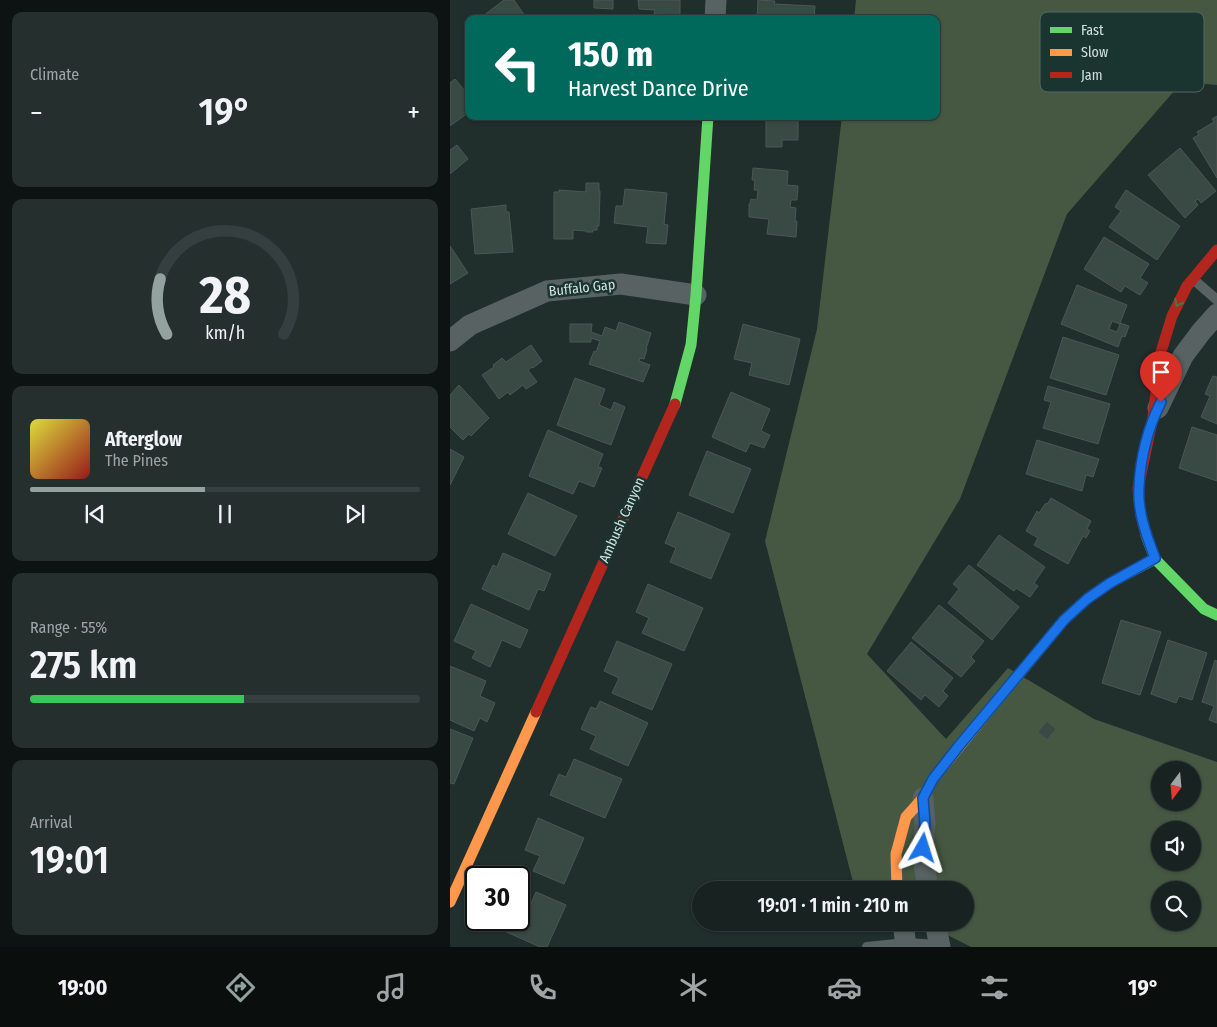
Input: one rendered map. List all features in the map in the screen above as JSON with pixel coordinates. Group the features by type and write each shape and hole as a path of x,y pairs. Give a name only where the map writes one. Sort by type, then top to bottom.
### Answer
{"street":[{"path":"714,15 716,0"},
{"name":"Ambush Canyon","path":"450,902 677,400 691,345 708,120"},
{"path":"1217,250 1187,286 1172,316 1161,352 1154,417 1138,488 1147,538 1155,558 1204,609 1217,615"},
{"name":"Buffalo Gap","path":"450,341 470,325 547,291 621,284 696,296"},
{"path":"1154,417 1183,356 1217,314"},
{"path":"897,881 896,854 906,816 923,798 933,779 958,747 1064,620 1087,599 1110,583 1155,558"},
{"path":"923,798 925,824 923,848 927,881"},
{"path":"904,931 906,945"},
{"path":"937,931 940,946"}],"lane":[{"path":"1192,279 1217,300"},
{"path":"867,947 940,946"}],"green space":[{"path":"856,0 1217,0 1217,85 1204,84 1204,12 1040,12 1040,92 1173,92 1067,214 960,499 867,654 946,739 1008,668 1094,719 1217,762 1217,947 971,947 940,931 974,931 974,881 853,881 765,541 817,329 842,120 940,120 940,15 854,15"}],"building":[{"path":"504,0 514,0 524,15 484,15"},
{"path":"594,0 613,0 613,9 594,8"},
{"path":"638,0 680,0 680,15 654,14 655,10 639,9"},
{"path":"758,0 775,1 774,4 815,6 814,15 757,15"},
{"path":"455,79 465,91 465,115 450,126 450,83"},
{"path":"1217,116 1217,178 1193,138 1199,135 1197,132 1214,122 1212,119"},
{"path":"766,120 798,120 798,140 782,140 782,147 766,147"},
{"path":"457,145 468,159 450,174 450,150"},
{"path":"1180,148 1216,191 1201,203 1198,199 1195,201 1198,205 1185,218 1148,175"},
{"path":"753,168 788,171 787,185 798,186 797,200 791,200 790,207 796,208 796,237 767,234 769,219 749,217 749,204 751,199 757,200 758,190 754,190 755,180 752,180"},
{"path":"586,183 599,183 599,226 597,226 597,230 586,232 573,230 573,239 554,239 554,192 559,192 559,190 586,192"},
{"path":"625,189 667,193 664,224 668,225 666,244 646,243 648,227 614,223 616,206 623,206"},
{"path":"1126,190 1180,226 1157,260 1109,227 1121,211 1115,207"},
{"path":"506,205 506,212 509,212 513,252 475,254 471,209"},
{"path":"1104,237 1149,264 1140,278 1148,283 1140,295 1125,286 1121,292 1084,269"},
{"path":"450,246 468,273 450,284"},
{"path":"1077,285 1127,305 1120,323 1129,326 1125,337 1122,336 1118,347 1061,324","holes":["1112,321 1120,324 1117,332 1109,329"]},
{"path":"619,322 651,333 644,359 640,358 639,361 650,365 643,382 589,364 600,341 591,338 591,342 570,342 570,324 592,324 591,332 602,336 605,327 616,331"},
{"path":"743,324 800,339 789,385 749,375 752,363 734,359"},
{"path":"1063,337 1119,355 1106,395 1050,378"},
{"path":"531,345 542,361 528,370 537,382 526,389 523,385 510,395 508,392 499,399 482,375 494,367 493,365 502,358 506,362"},
{"path":"1213,376 1217,377 1217,424 1201,417 1210,396 1205,394"},
{"path":"575,378 605,389 599,405 611,410 614,402 625,407 611,445 557,425"},
{"path":"459,385 489,418 471,436 469,434 463,440 450,427 450,395"},
{"path":"1048,386 1110,404 1098,444 1043,428 1051,402 1044,400"},
{"path":"731,392 770,409 761,431 770,435 764,448 750,443 746,452 712,437"},
{"path":"1192,427 1217,435 1217,481 1179,468"},
{"path":"548,430 603,454 598,467 602,468 594,487 579,481 573,494 529,476"},
{"path":"1037,440 1099,459 1093,477 1086,475 1082,491 1026,474"},
{"path":"450,449 464,457 450,485"},
{"path":"707,451 751,469 733,513 689,495"},
{"path":"528,493 577,516 555,556 508,534"},
{"path":"1051,498 1091,521 1087,529 1090,531 1086,538 1083,536 1068,564 1034,545 1038,538 1026,531 1037,511 1039,513"},
{"path":"678,512 730,534 711,579 670,562 676,548 665,543"},
{"path":"999,535 1045,567 1034,583 1038,586 1030,597 1016,588 1014,591 977,565"},
{"path":"503,553 551,574 544,591 538,589 529,610 482,589 493,565 497,567"},
{"path":"969,565 1019,607 992,640 948,603 959,589 953,584"},
{"path":"648,584 703,608 684,651 642,633 649,618 636,612"},
{"path":"471,604 528,630 520,648 502,640 490,667 472,658 476,651 454,641"},
{"path":"939,605 984,641 971,657 975,661 961,677 912,638"},
{"path":"1121,620 1161,632 1140,695 1102,683"},
{"path":"1168,640 1207,653 1192,700 1179,696 1176,703 1151,694"},
{"path":"617,641 672,664 652,710 612,693 619,678 604,671"},
{"path":"911,642 953,678 943,691 948,696 939,707 925,695 921,700 887,671"},
{"path":"1215,660 1217,661 1217,723 1209,720 1214,706 1202,702"},
{"path":"450,666 486,681 480,696 495,703 487,722 480,718 474,731 450,720"},
{"path":"600,701 648,723 628,766 590,749 596,736 581,729 591,707 596,709"},
{"path":"1047,721 1056,729 1047,740 1038,732"},
{"path":"450,729 473,738 454,784 450,783"},
{"path":"574,759 622,779 605,818 550,795 559,774 566,777"},
{"path":"538,818 584,838 564,884 533,871 540,856 525,850"},
{"path":"536,892 566,905 547,947 540,947 504,931 530,931 530,906"}],"traffic: fast":[{"path":"675,404 691,345 708,120"},
{"path":"1146,535 1155,559 1204,609 1217,615"},
{"path":"981,720 1064,620 1087,599 1110,583 1155,559"}],"traffic: slow":[{"path":"450,902 536,712"},
{"path":"897,881 896,854 906,817 923,798 933,779 981,720"}],"traffic: jam":[{"path":"1146,535 1141,516 1138,488 1153,417 1161,352 1172,316 1187,286 1217,250"},
{"path":"536,712 675,404"}],"route":[{"path":"923,848 925,824 923,798 933,779 958,747 1064,620 1087,599 1110,583 1155,558 1147,538 1138,488 1154,417 1161,402"}]}
